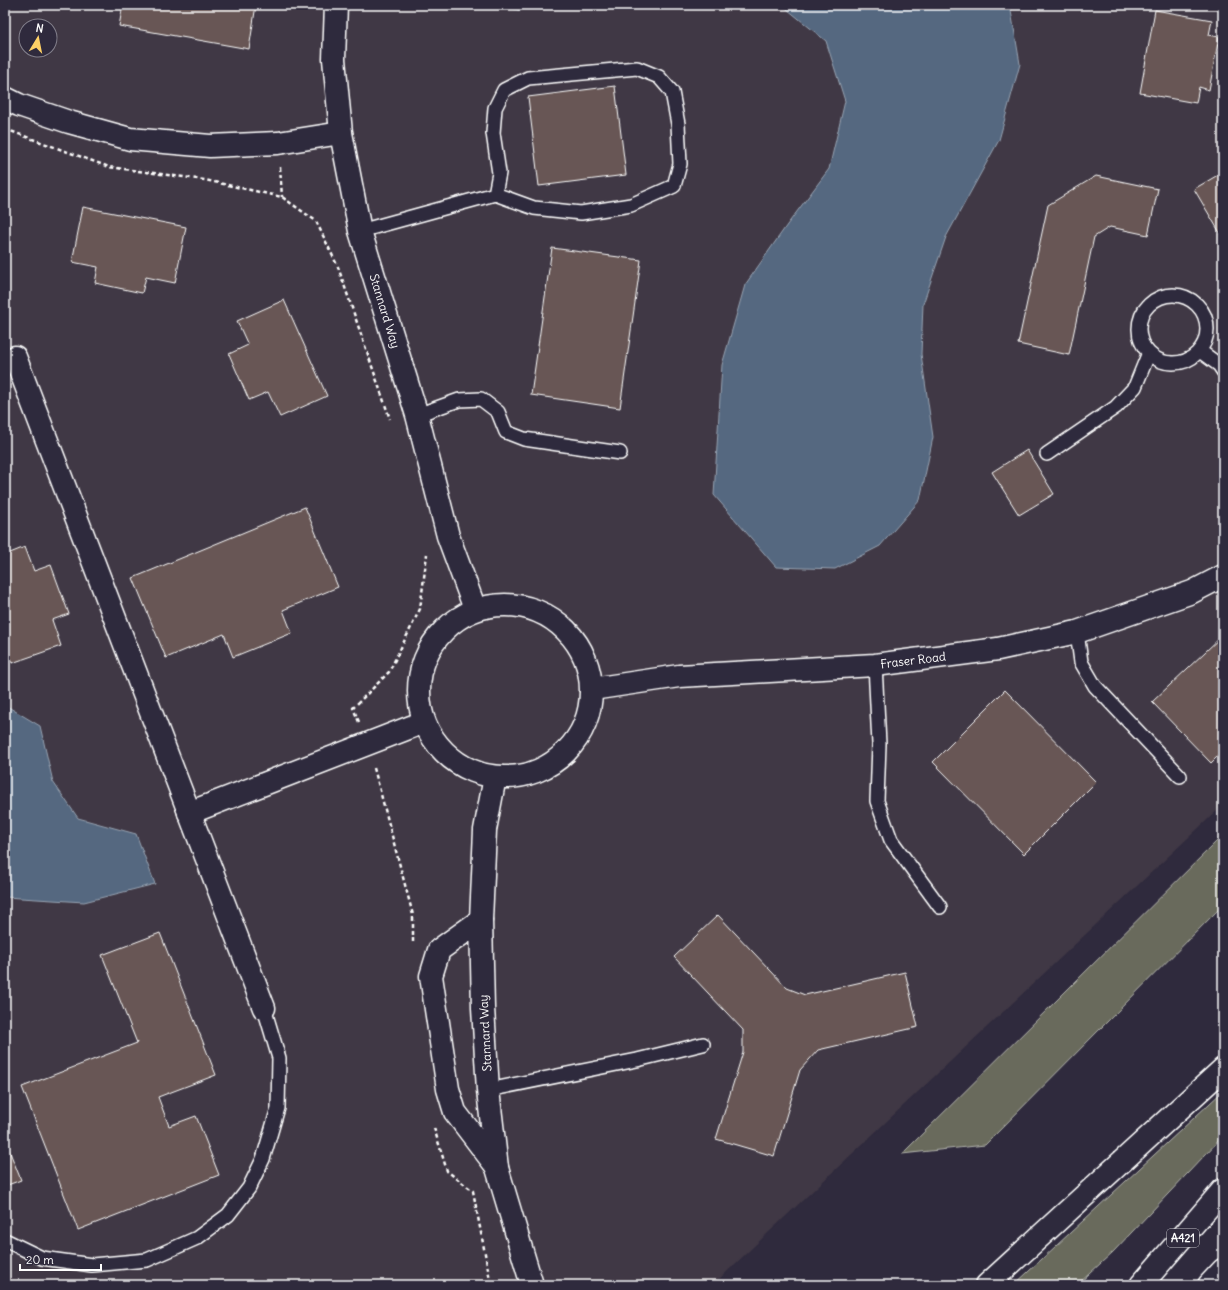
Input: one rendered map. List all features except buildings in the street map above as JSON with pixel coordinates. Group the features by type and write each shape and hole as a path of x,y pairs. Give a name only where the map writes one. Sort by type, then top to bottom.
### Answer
{"main road":[{"name":"Stannard Way","path":"336,5 334,59 341,133 360,231 417,415 448,536 475,609"},
{"path":"5,98 19,105 69,122 130,139 210,146 278,143 341,133"},
{"path":"15,356 264,1008"},
{"name":"Fraser Road","path":"592,689 678,676 875,665 998,649 1076,632 1192,592 1223,576"},
{"path":"509,604 544,613 570,632 586,659 592,689 589,715 572,746 552,764 528,775 495,777 462,766 437,745 424,722 418,687 427,652 445,628 475,609 509,604"},
{"path":"189,813 368,745 424,722"},
{"name":"Stannard Way","path":"495,777 485,830 481,920 483,1008 488,1090 498,1168 532,1285"},
{"path":"481,920 439,950 431,976 448,1089 455,1112 498,1168"},
{"path":"987,1285 1223,1069"},
{"name":"A421","path":"1141,1285 1223,1190"},
{"path":"1209,1285 1223,1270"}],"lane":[{"path":"360,231 495,194 534,208 581,213 632,206 674,186 680,164 678,124 672,92 659,77 637,68 528,78 504,90 495,108 493,133 499,174 495,194"},
{"path":"1178,294 1195,302 1206,316 1208,329 1200,351 1184,362 1166,364 1148,355 1139,338 1138,324 1145,307 1160,296 1178,294"},
{"path":"1200,351 1219,365 1223,371"},
{"path":"1047,454 1116,407 1134,387 1148,355"},
{"path":"417,415 459,400 481,399 498,412 506,432 524,440 620,453"},
{"path":"1076,632 1081,662 1095,686 1180,776"},
{"path":"875,665 879,744 877,801 891,840 940,906"},
{"path":"5,1240 42,1258 92,1265 147,1260 197,1238 228,1215 249,1188 263,1159 278,1108 279,1058 264,1008"},
{"path":"488,1090 637,1060 703,1044"}],"path":[{"path":"5,129 109,167 205,180 282,196 316,221 338,267 391,423"},
{"path":"413,945 413,915 368,745 353,708 389,672 420,608 427,549"},
{"path":"434,1121 447,1171 474,1191 491,1285"}],"shaded area":[{"path":"5,5 1223,5 1223,805 717,1281 694,1285 5,1285"}],"green space":[{"path":"1223,835 1223,905 985,1145 902,1154"},
{"path":"1223,1091 1223,1136 1113,1252 1077,1285 1014,1285"}],"water":[{"path":"503,5 567,5 518,10"},
{"path":"782,5 1010,5 1020,64 999,140 946,237 923,304 921,354 933,437 920,500 880,546 835,569 776,567 714,495 722,365 745,285 829,169 845,101 826,41"},
{"path":"5,705 40,726 53,782 78,818 136,834 155,884 84,902 5,897"}]}
